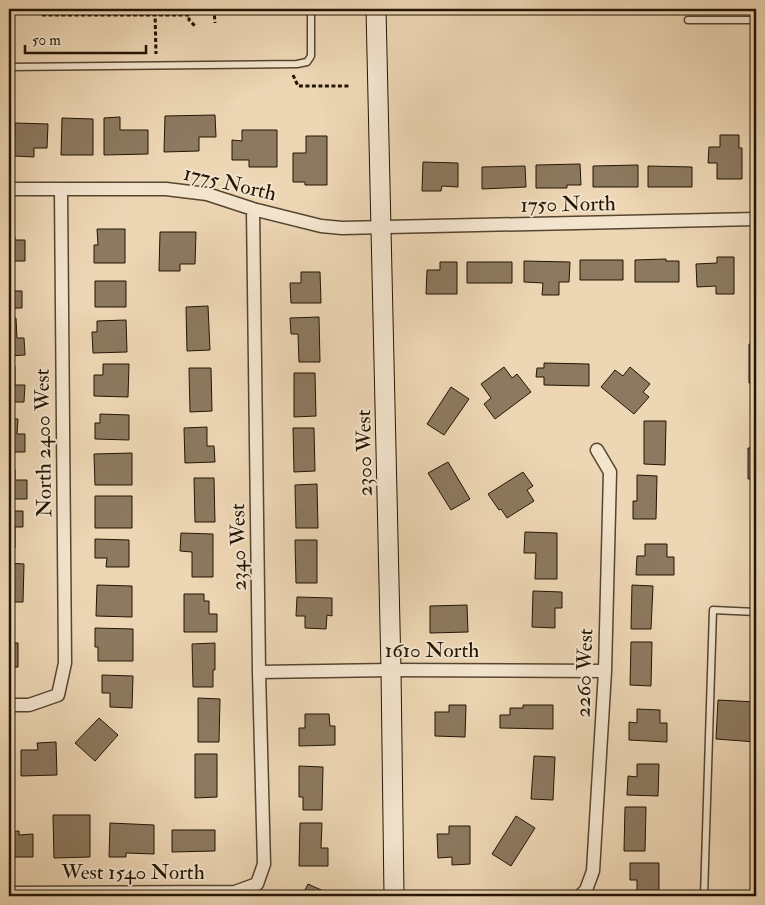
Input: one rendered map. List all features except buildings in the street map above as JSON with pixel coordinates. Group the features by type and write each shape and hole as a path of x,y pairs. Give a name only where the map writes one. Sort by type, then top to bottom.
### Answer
{"main road":[{"name":"2300 West","path":"376,9 392,670 394,896"}],"street":[{"name":"1775 North","path":"9,189 166,189 206,194 321,226 381,228"},
{"name":"North 2400 West","path":"9,705 29,705 58,695 66,663 61,190"},
{"name":"2340 West","path":"253,208 264,864 257,884"},
{"name":"1750 North","path":"381,228 756,219"},
{"name":"2260 West","path":"580,896 586,890 593,871 605,671 610,472 597,450"},
{"name":"1610 North","path":"260,672 392,670 605,671"},
{"name":"West 1540 North","path":"9,892 235,892 257,884"}],"lane":[{"path":"9,67 297,64 307,62 311,56 311,9"},
{"path":"688,20 756,20"},
{"path":"704,896 713,610 756,612"}],"path":[{"path":"214,9 214,23"},
{"path":"42,15 156,13 189,15 189,20 196,27"},
{"path":"156,13 156,54"},
{"path":"293,75 298,86 349,86"}]}
